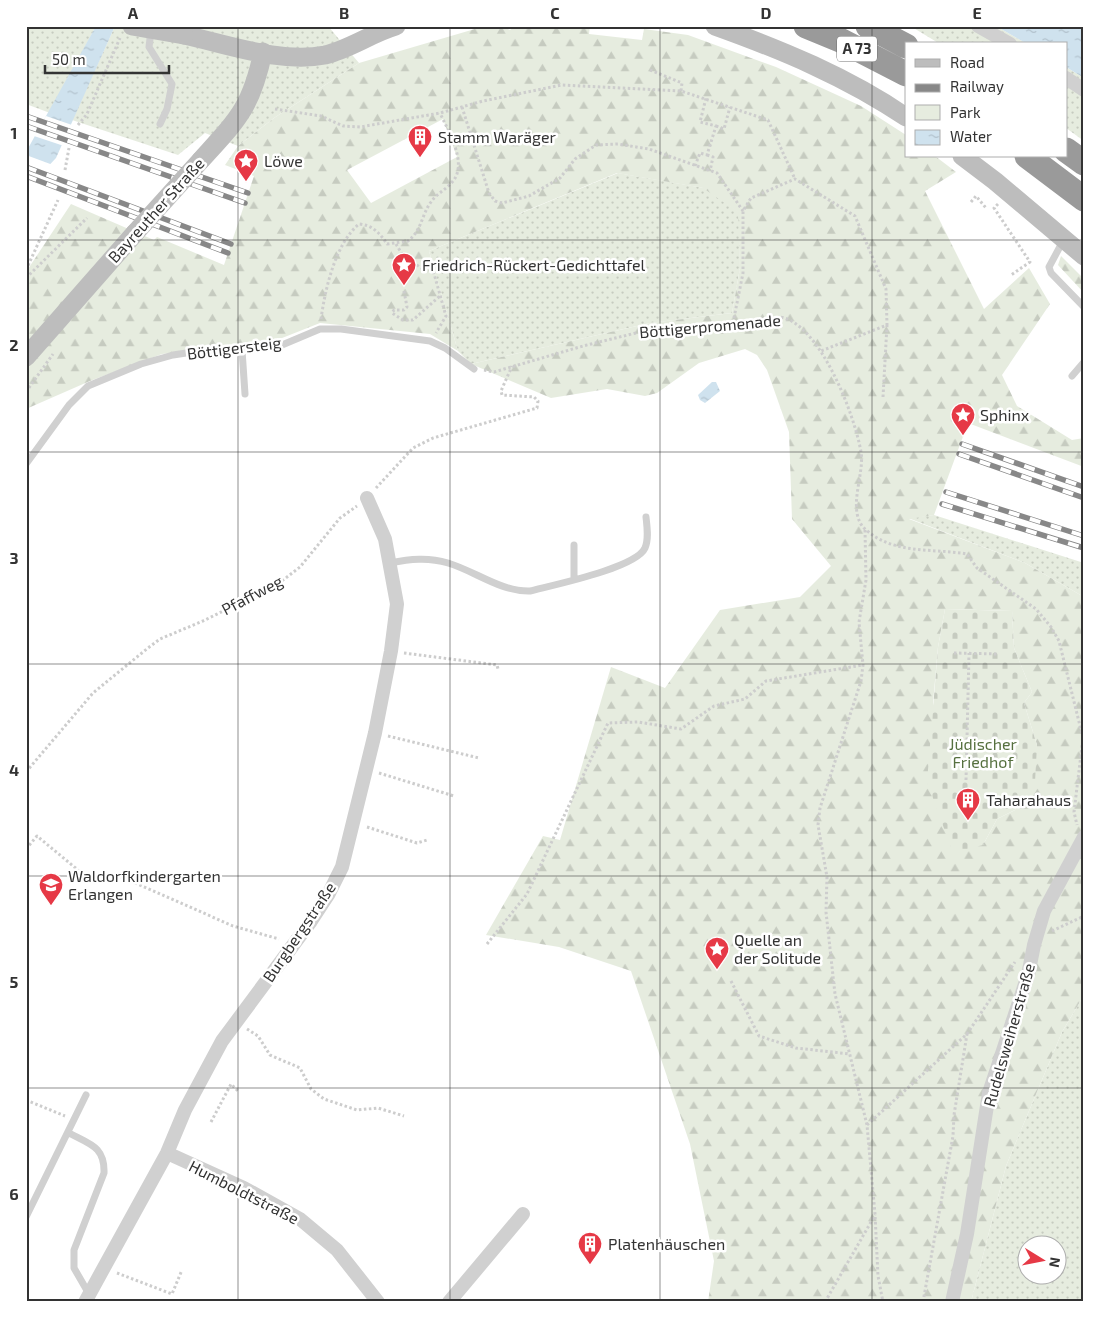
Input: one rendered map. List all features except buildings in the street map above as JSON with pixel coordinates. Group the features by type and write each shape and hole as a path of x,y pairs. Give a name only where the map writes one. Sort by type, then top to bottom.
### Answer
{"highway":[{"name":"A 73","path":"806,26 840,40 905,73"},
{"name":"A 73","path":"868,26 905,45"},
{"path":"1068,151 1084,163"},
{"path":"1031,158 1084,199"}],"main road":[{"path":"126,32 184,35 263,52 298,57 325,54 396,26"},
{"path":"715,26 782,50 838,76 905,116"},
{"name":"Bayreuther Straße","path":"26,357 135,232 237,120 252,95 263,52"},
{"path":"964,158 1084,256"}],"street":[{"path":"978,26 1006,42"},
{"path":"1068,79 1084,90"},
{"name":"Burgbergstraße","path":"87,1298 166,1153 185,1110 217,1050 328,895 342,867 375,733 391,651 397,604 385,539 367,498"},
{"name":"Rudelsweiherstraße","path":"952,1302 967,1234 989,1093 1028,975 1034,945 1044,912 1082,838"},
{"name":"Humboldtstraße","path":"166,1153 244,1188 300,1218 337,1250 378,1302"},
{"path":"449,1302 523,1214"}],"lane":[{"path":"153,26 148,39 149,47 172,84 167,109 160,124"},
{"path":"1064,238 1049,267 1051,273 1084,307"},
{"name":"Böttigersteig","path":"26,464 69,406 88,386 140,364 173,356 206,350 242,350 282,345 320,329 362,330 398,338 430,341 445,348 474,368"},
{"path":"242,350 245,394"},
{"path":"1072,376 1084,362"},
{"path":"390,563 421,558 448,563 520,592 530,591 622,565 640,555 646,547 646,517"},
{"path":"574,545 574,578"},
{"path":"26,1217 86,1095"},
{"path":"68,1133 99,1149 104,1160 104,1173 74,1250 74,1268 87,1298"}],"path":[{"path":"78,125 87,114 126,32"},
{"path":"650,70 682,83 681,91"},
{"path":"275,109 321,116 352,127 440,113 562,85 681,91 768,120 795,179 855,216 886,289 887,325 882,397"},
{"path":"706,98 700,122 724,129 730,107"},
{"path":"462,107 489,193 495,201 502,203 530,196 560,178 575,159 596,145 618,144 649,149 695,167 717,173 744,211"},
{"path":"320,329 324,296 337,257 353,228 359,224 366,225 376,230 387,244 408,241 418,232 432,200 454,180 458,170 458,157 440,113"},
{"path":"707,155 716,126"},
{"path":"65,170 69,148"},
{"path":"695,167 700,153 713,156 710,171"},
{"path":"734,324 743,273 744,211 751,198 795,179"},
{"path":"971,202 976,196 986,208"},
{"path":"26,270 58,200"},
{"path":"997,210 1030,262 1011,275"},
{"path":"26,278 87,218"},
{"path":"396,244 402,254 425,271 433,270 446,316 430,341"},
{"path":"404,291 407,307 404,310 394,310 392,313 403,320 413,320 441,295"},
{"name":"Böttigerpromenade","path":"474,368 494,372 652,329 712,323 761,324 776,318 784,318 806,330 833,372 862,453 862,478 857,512 865,529 866,580 859,622 864,665 861,681 820,808 818,825 827,877 826,912 835,994 867,1125 875,1214 878,1276 883,1302"},
{"path":"821,351 887,325"},
{"name":"Pfaffweg","path":"26,772 93,693 160,639 203,621 278,584 300,567 340,518 367,498 413,448 433,438 537,408 538,401 534,397 502,395 501,391 512,366"},
{"path":"26,392 44,369"},
{"path":"865,529 880,539 907,549 967,554 977,568 1025,600 1051,627 1062,651 1083,738 1074,812 1082,838"},
{"path":"391,651 497,665 498,669"},
{"path":"954,653 999,654"},
{"path":"966,780 969,653"},
{"path":"487,944 527,894 608,723 638,722 681,729 714,706 745,699 766,681 864,665"},
{"path":"375,733 479,758"},
{"path":"366,769 454,796"},
{"path":"353,828 366,831 367,826 417,843 427,840"},
{"path":"26,849 37,836 84,875 124,878 233,926 294,944"},
{"path":"731,981 760,1036 796,1048 850,1054"},
{"path":"236,1022 258,1036 270,1055 300,1068 311,1089 324,1100 358,1110 378,1108 404,1116"},
{"path":"867,1125 967,1034 951,1145 923,1302"},
{"path":"211,1122 232,1084 238,1091"},
{"path":"26,1100 74,1120"},
{"path":"825,1302 875,1214"},
{"path":"102,1268 172,1294 182,1270"}],"green space":[{"path":"26,26 96,26 50,113 26,104"},
{"path":"115,26 328,26 359,63 274,118 238,146 205,133 178,155 72,120"},
{"path":"485,26 501,26 510,30 516,26 590,26 589,34 642,40 644,29 688,35 776,67 861,106 905,134 905,158 938,158 956,172 925,191 984,309 1029,268 1050,304 1002,375 1017,406 1072,440 1084,438 1084,467 968,423 934,515 909,519 1025,563 1084,597 1084,995 1062,1032 1006,1166 971,1302 708,1302 714,1261 690,1144 631,971 559,947 486,935 543,836 560,840 611,667 665,688 720,610 800,597 831,566 792,519 789,432 767,370 757,355 745,349 699,363 657,393 645,396 607,389 551,398 471,364 650,323 732,313 740,268 738,212 703,188 617,173 429,251 458,351 430,334 320,323 272,342 162,354 90,381 26,409 26,272 71,204 154,240 157,237 224,265 254,176 225,165 238,146 274,118 359,63","holes":["443,119 457,157 371,203 347,170","945,609 1012,611 1014,648 1032,692 1024,703 1037,745 1015,810 997,819 983,845 933,703 938,647"]},
{"path":"996,26 1024,42 937,42 912,27"},
{"path":"1068,68 1084,78 1084,141 1068,129"},
{"path":"618,173 704,188 739,212 740,268 732,313 650,323 471,364 458,351 429,251"},
{"path":"1061,256 1084,279 1084,293 1058,265"},
{"path":"934,515 1084,563 1084,597 1025,563 908,518"},
{"name":"Jüdischer Friedhof","path":"945,609 1012,611 1014,648 1032,692 1024,703 1037,745 1035,782 1015,810 997,819 983,845 963,850 952,850 927,782 938,647"},
{"path":"1084,995 1084,1302 971,1302 1006,1166 1062,1032"}],"water":[{"path":"96,26 115,26 56,158 40,175 26,184 26,152"},
{"path":"996,26 1084,26 1084,78 1068,68 1068,42 1024,42"},
{"path":"712,382 716,382 720,391 705,403 700,400 698,395"}],"pier":[{"path":"46,116 72,125 64,146 34,136"},
{"path":"26,155 53,165 42,177 26,186"}],"railway":[{"path":"26,116 248,193"},
{"path":"26,126 245,203"},
{"path":"26,167 231,244"},
{"path":"26,176 228,253"},
{"path":"962,444 1084,487"},
{"path":"959,454 1084,498"},
{"path":"946,492 1084,536"},
{"path":"942,504 1084,548"}],"place":[{"name":"Stamm Waräger","path":"420,158"},
{"name":"Löwe","path":"246,182"},
{"name":"Friedrich-Rückert-Gedichttafel","path":"404,286"},
{"name":"Sphinx","path":"963,436"},
{"name":"Taharahaus","path":"968,821"},
{"name":"Waldorfkindergarten Erlangen","path":"51,906"},
{"name":"Quelle an der Solitude","path":"717,970"},
{"name":"Platenhäuschen","path":"590,1265"}]}
